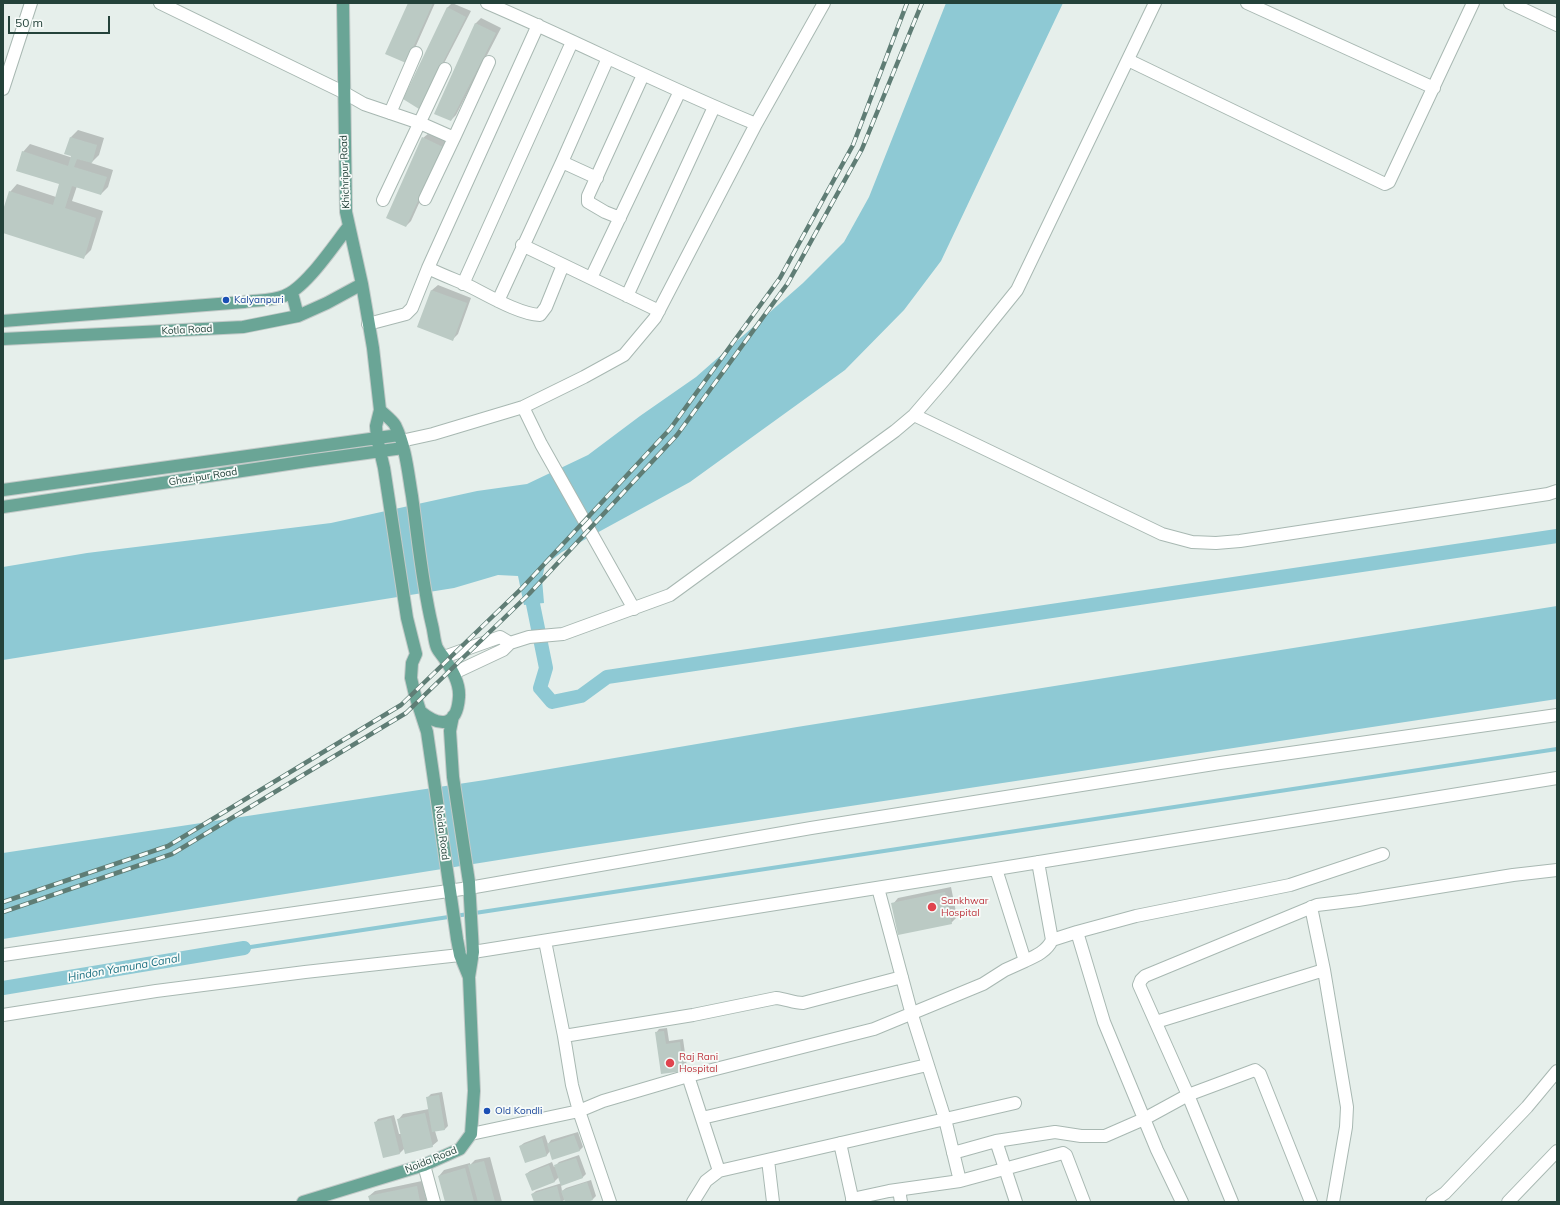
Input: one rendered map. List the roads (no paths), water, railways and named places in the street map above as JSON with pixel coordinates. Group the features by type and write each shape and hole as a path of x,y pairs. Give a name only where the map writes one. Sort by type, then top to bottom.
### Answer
{"main road":[{"name":"Khichripur Road","path":"343,3 343,92 346,212 362,284 380,410 376,426 377,438 384,468 407,618 416,654"},
{"path":"3,321 244,302 282,297 292,293 309,276 349,226"},
{"name":"Kotla Road","path":"3,340 236,328 298,316 327,303 362,284"},
{"path":"292,293 298,316"},
{"path":"380,410 394,423 401,441 407,463 429,613 440,653 454,673 458,685 459,697 453,716 445,723 431,720 421,712 411,678 412,663 416,654 428,649 440,653"},
{"name":"Ghazipur Road","path":"3,490 377,438 401,441"},
{"name":"Ghazipur Road","path":"3,507 301,462 380,452 401,441"},
{"name":"Noida Road","path":"421,712 427,732 436,780 457,939 460,955 469,977"},
{"name":"Noida Road","path":"303,1202 424,1165 460,1149 471,1134 474,1091 469,977 473,952 469,885 453,777 450,731 453,716"}],"street":[{"path":"3,89 31,3"},
{"path":"160,3 343,92 364,104 420,123 454,138"},
{"path":"487,3 538,25 643,75 680,90 714,107 756,124"},
{"path":"401,441 433,434 523,408 624,355 655,318 659,311 756,124 824,3"},
{"path":"454,673 503,650 510,642 529,637 563,634 670,595 889,435 914,415 1017,290 1155,3"},
{"path":"1247,3 1434,88"},
{"path":"1128,60 1385,184 1389,182 1473,3"},
{"path":"1510,3 1557,26"},
{"path":"368,324 406,314 412,308 428,268 538,25"},
{"path":"463,284 572,42"},
{"path":"390,113 416,54"},
{"path":"498,300 608,58"},
{"path":"425,199 489,62"},
{"path":"383,200 445,69"},
{"path":"620,218 605,212 588,202 588,196 643,75"},
{"path":"591,278 680,90"},
{"path":"628,296 714,107"},
{"path":"562,162 597,178"},
{"path":"522,245 659,311"},
{"path":"428,268 532,315 540,315 546,307 563,265"},
{"path":"523,408 541,444 634,608"},
{"path":"914,415 1162,534 1192,542 1216,543 1240,541 1548,494 1557,491"},
{"path":"440,653 500,637 510,642"},
{"path":"3,955 449,885 469,885 812,828 1228,762 1557,715"},
{"path":"473,952 1557,778"},
{"path":"1052,940 1136,916 1290,885 1383,854"},
{"path":"471,1134 578,1111 603,1101 688,1076 874,1029 912,1015 983,984 1005,970 1046,950 1050,946 1052,940 1038,862"},
{"path":"996,869 1024,961"},
{"path":"1232,1202 1188,1095 1139,984 1141,980 1145,976 1311,907 1433,889 1513,875 1557,870"},
{"path":"878,888 912,1015 944,1119 960,1181"},
{"path":"1311,907 1324,970 1347,1108 1346,1127 1333,1202"},
{"path":"1078,932 1104,1022 1144,1119 1182,1202"},
{"path":"545,941 578,1111 610,1202"},
{"path":"3,1015 156,991 305,972 460,955"},
{"path":"1156,1022 1324,970"},
{"path":"564,1036 693,1015 776,998 796,1003 803,1003 902,977"},
{"path":"702,1118 927,1066"},
{"path":"953,1153 996,1142 1055,1132 1081,1136 1105,1136 1144,1119 1188,1095 1255,1070 1260,1074 1311,1202"},
{"path":"1432,1202 1445,1193 1527,1107 1557,1071"},
{"path":"688,1076 718,1171"},
{"path":"693,1202 706,1181 718,1171 1015,1103"},
{"path":"996,1142 1004,1170 1016,1202"},
{"path":"840,1143 852,1200 899,1190 960,1181 1063,1153 1066,1155 1084,1202"},
{"path":"1508,1202 1557,1151"},
{"path":"768,1160 773,1202"},
{"path":"424,1165 434,1202"},
{"path":"899,1190 900,1202"}],"water":[{"path":"946,3 1063,3 941,261 904,310 845,370 690,482 562,552 545,565 542,579 544,603 524,605 518,576 498,575 454,588 3,660 3,567 87,553 331,523 477,491 527,484 588,455 696,377 803,283 844,242 869,197"},
{"path":"1557,606 1557,699 580,847 3,939 3,853 485,780 797,727"}],"waterway":[{"path":"533,604 546,668 540,688 552,702 581,696 607,677 1557,536"},
{"path":"244,948 1557,749"},
{"name":"Hindon Yamuna Canal","path":"3,988 244,948"}],"railway":[{"path":"3,902 168,846 401,705 522,588 670,429 780,278 853,145 907,3"},
{"path":"3,912 172,854 406,713 529,594 677,435 788,283 862,149 922,3"}],"place":[{"name":"Kalyanpuri","path":"226,300"},
{"name":"Sankhwar Hospital","path":"932,907"},
{"name":"Raj Rani Hospital","path":"670,1063"},
{"name":"Old Kondli","path":"487,1111"}]}
